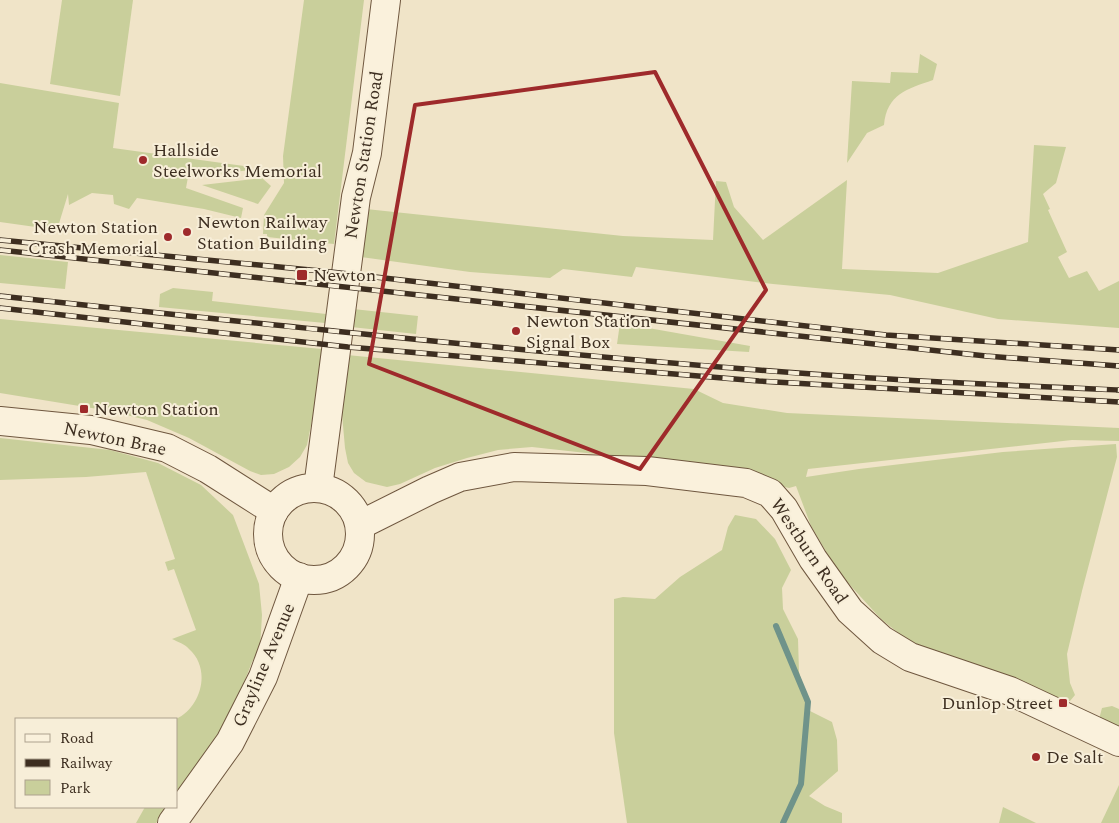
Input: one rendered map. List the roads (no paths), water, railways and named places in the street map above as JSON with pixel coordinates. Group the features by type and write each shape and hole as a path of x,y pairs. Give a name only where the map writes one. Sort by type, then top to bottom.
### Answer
{"street":[{"name":"Newton Station Road","path":"318,488 356,197 367,153 386,0"},
{"name":"Newton Brae","path":"0,421 92,430 167,448 208,468 274,511"},
{"name":"Westburn Road","path":"360,526 430,490 460,477 514,467 648,470 746,483 770,493 784,509 813,559 850,611 882,640 910,657 1010,691 1119,742"},
{"path":"318,488 335,493 347,502 356,513 360,526 358,549 348,565 335,575 316,580 299,577 284,569 272,553 268,533 274,511 283,500 300,490 318,488"},
{"name":"Grayline Avenue","path":"172,823 230,742 263,677 299,577"}],"waterway":[{"path":"776,626 808,702 801,784 783,823"}],"railway":[{"path":"0,240 331,272 886,335 1119,350"},
{"path":"0,250 986,356 1119,366"},
{"path":"0,296 379,336 803,374 1119,390"},
{"path":"0,308 348,347 759,381 1119,402"}],"place":[{"name":"Hallside Steelworks Memorial","path":"143,160"},
{"name":"Newton Railway Station Building","path":"187,232"},
{"name":"Newton Station Crash Memorial","path":"168,237"},
{"name":"Newton","path":"302,275"},
{"name":"Newton Station Signal Box","path":"516,331"},
{"name":"Newton Station","path":"84,409"},
{"name":"Dunlop Street","path":"1063,703"},
{"name":"De Salt","path":"1036,757"}]}
